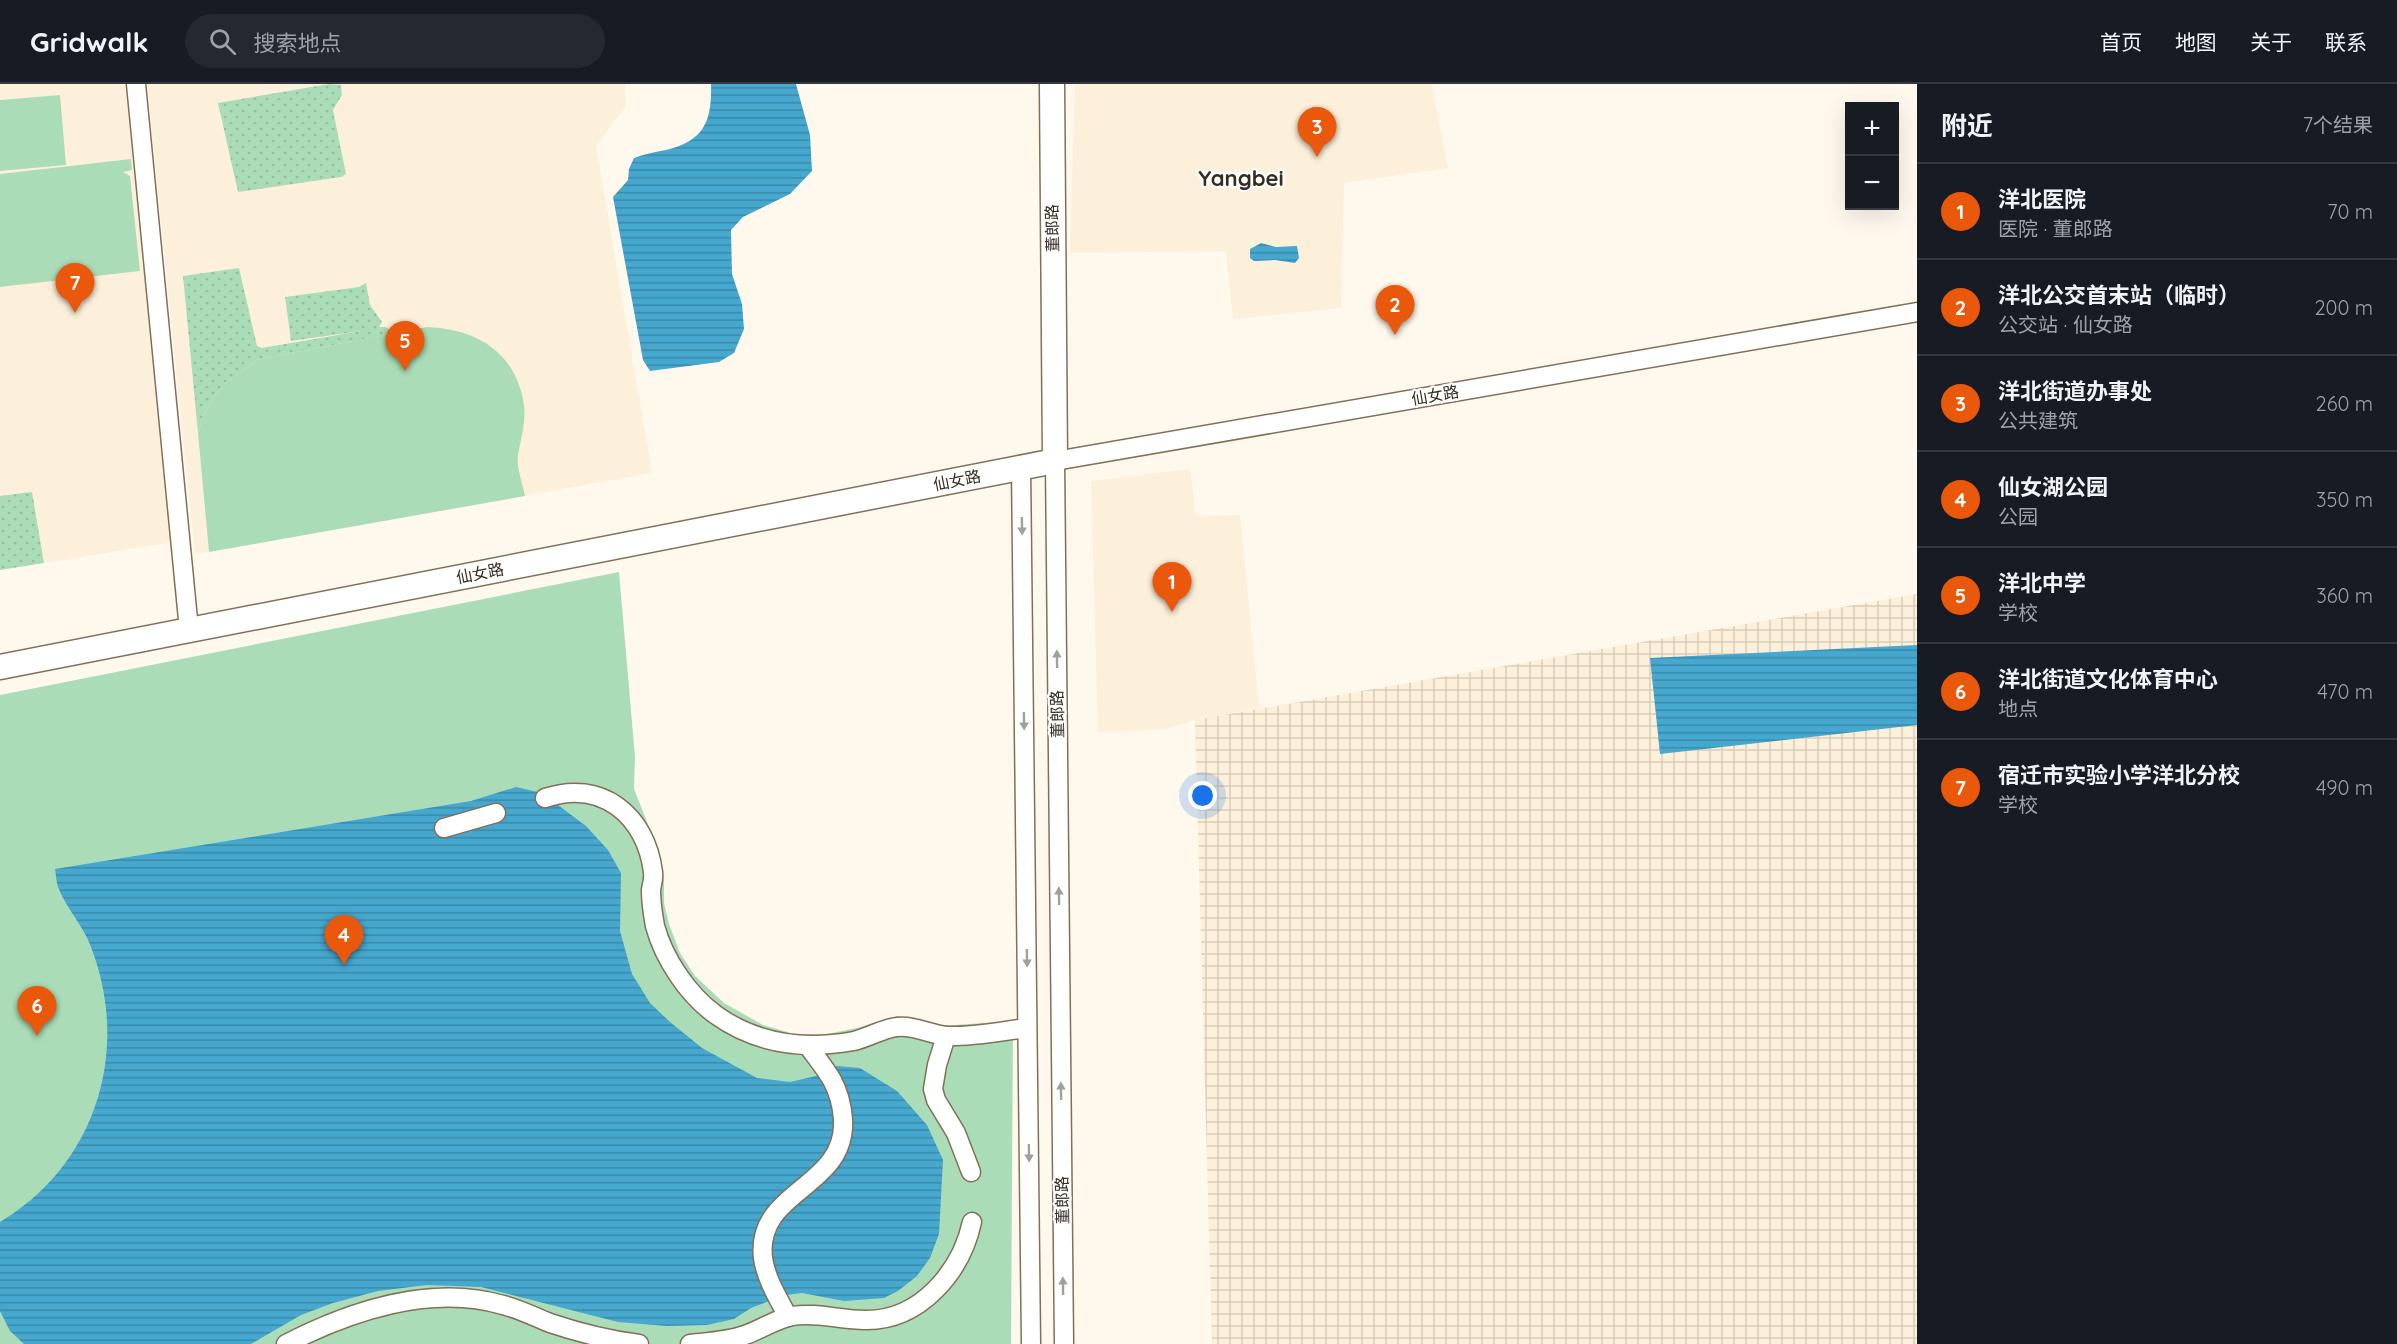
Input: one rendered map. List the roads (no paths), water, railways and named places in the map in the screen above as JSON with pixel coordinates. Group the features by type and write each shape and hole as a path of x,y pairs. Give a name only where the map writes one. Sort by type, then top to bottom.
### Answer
{"main road":[{"name":"董郎路","path":"1052,84 1055,461"},
{"name":"仙女路","path":"0,667 1055,461"}],"street":[{"path":"136,84 189,630"},
{"name":"仙女路","path":"1055,461 1917,312"},
{"name":"董郎路","path":"1055,461 1064,1344"},
{"name":"董郎路","path":"1021,467 1031,1344"},
{"path":"547,797 566,792 593,794 613,802 638,827 654,875 651,891 656,928 672,966 696,998 716,1015 745,1031 774,1041 808,1046 854,1041 897,1026 946,1036 1028,1028"},
{"path":"444,828 496,813"},
{"path":"946,1036 937,1065 933,1089 936,1100 956,1133 971,1172"},
{"path":"784,1309 767,1277 763,1257 768,1227 783,1203 826,1168 841,1141 843,1126 838,1095 832,1081 808,1046"},
{"path":"690,1344 743,1336 784,1309 868,1320 892,1316 916,1306 934,1292 949,1275 963,1252 972,1222"},
{"path":"286,1344 337,1319 366,1310 396,1303 460,1299 503,1305 606,1340 639,1344"}],"water":[{"path":"711,84 796,84 810,135 812,171 790,194 743,217 731,230 732,274 742,304 744,329 734,353 719,362 650,371 643,360 613,197 628,180 629,169 634,158 679,146 698,135 704,127 710,108"},
{"path":"1261,243 1276,247 1297,246 1299,258 1295,263 1275,260 1254,261 1250,258 1250,249"},
{"path":"1917,645 1917,725 1660,754 1650,658"},
{"path":"516,787 542,793 586,826 608,850 621,873 620,931 632,974 650,1003 670,1022 702,1048 757,1078 790,1082 816,1076 837,1066 860,1068 897,1091 927,1125 943,1160 939,1234 930,1258 917,1276 898,1291 884,1298 844,1301 802,1293 785,1295 751,1308 734,1319 707,1325 667,1326 618,1322 481,1287 427,1285 378,1291 333,1303 301,1315 251,1344 24,1344 10,1331 0,1311 0,1222 33,1198 60,1170 82,1137 96,1102 105,1065 107,1026 103,986 84,931 61,895 55,869 471,801"}],"place":[{"name":"洋北街道办事处","path":"1317,157"},
{"name":"宿迁市实验小学洋北分校","path":"75,313"},
{"name":"洋北公交首末站（临时）","path":"1395,335"},
{"name":"洋北中学","path":"405,371"},
{"name":"洋北医院","path":"1172,612"},
{"name":"仙女湖公园","path":"344,965"},
{"name":"洋北街道文化体育中心","path":"37,1036"}],"district":[{"name":"Yangbei","path":"1241,178"}]}
